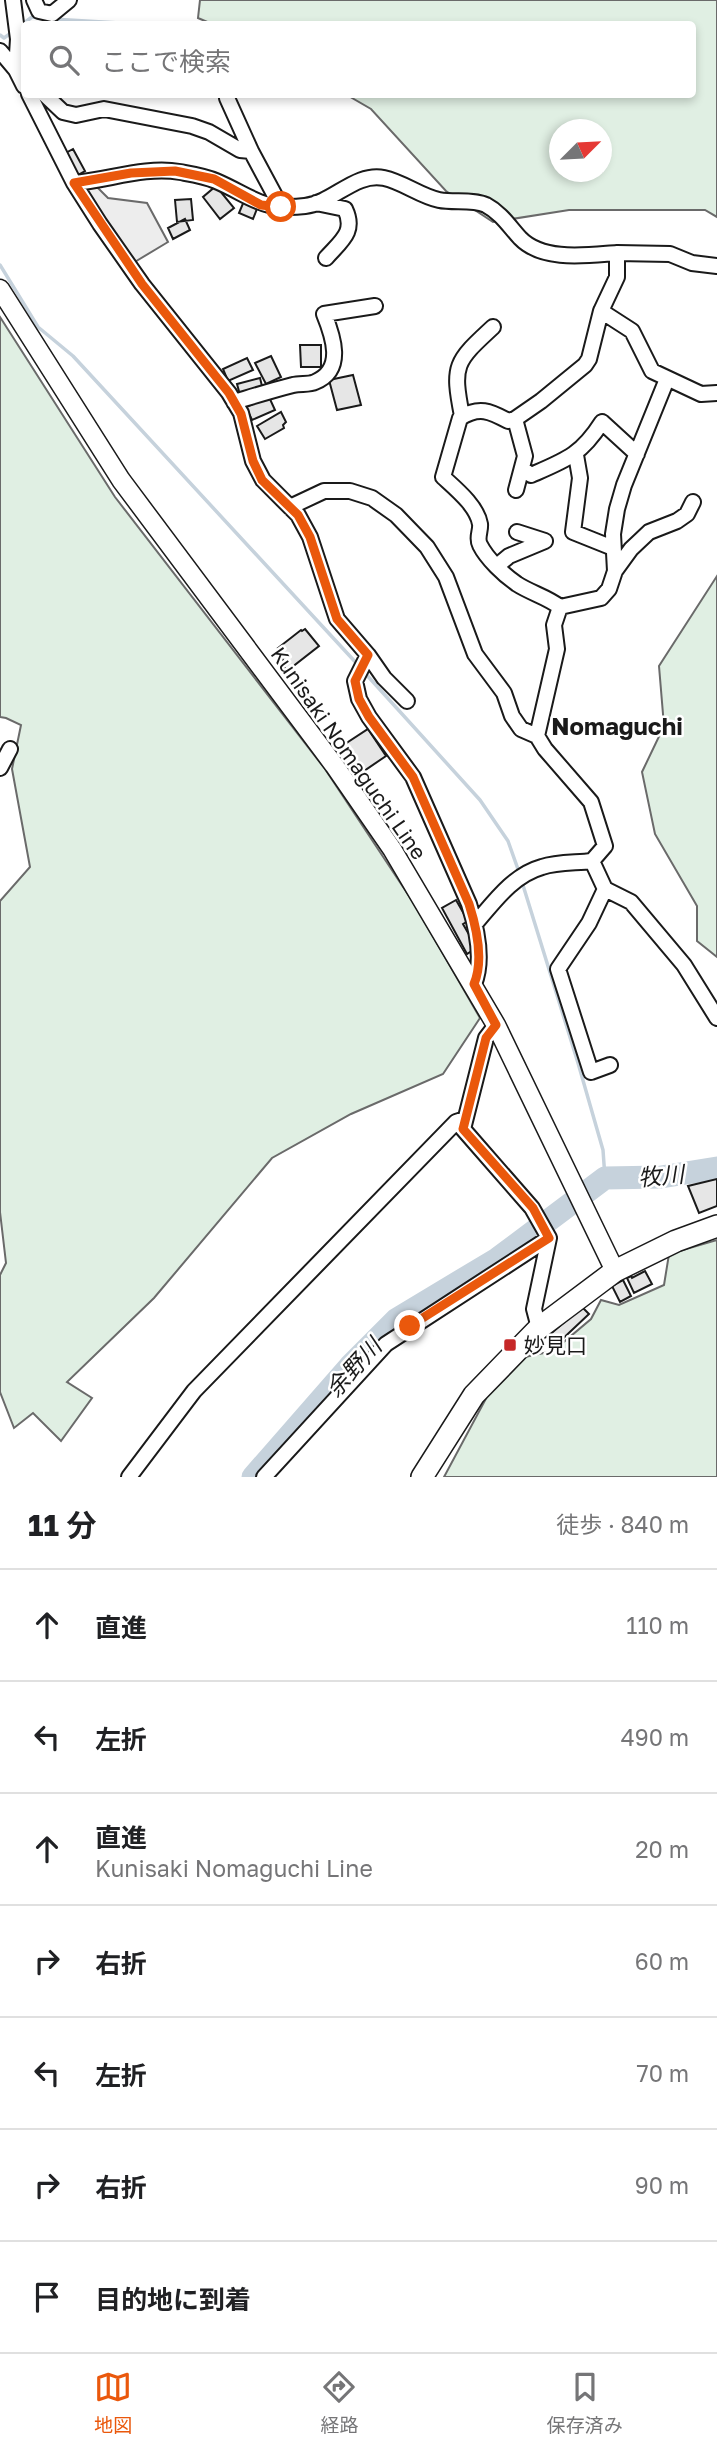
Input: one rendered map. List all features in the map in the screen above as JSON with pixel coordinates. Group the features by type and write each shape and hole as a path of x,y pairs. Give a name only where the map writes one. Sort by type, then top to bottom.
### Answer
{"highway":[{"path":"422,1477 474,1395 539,1328 615,1271 676,1241 717,1226"}],"main road":[{"name":"Kunisaki Nomaguchi Line","path":"0,289 121,480 326,754 391,849 474,984 496,1025 615,1271"}],"street":[{"path":"13,0 21,77"},
{"path":"34,0 39,11 52,13 69,0"},
{"path":"0,51 21,77"},
{"path":"31,98 74,183 142,284 234,402 241,414 253,461 262,480 298,515 310,537 337,619 384,678 407,701"},
{"path":"48,98 63,113 76,115 104,109 192,126 209,132 240,150 251,151"},
{"path":"227,98 281,207"},
{"path":"74,183 131,173 175,171 214,179 261,205 281,207 309,206 340,193 349,186 371,178 384,178 438,200 484,204 501,215 522,241 543,252 578,256 617,253 670,254 692,263 717,266"},
{"path":"315,203 345,209 350,219 349,231 326,258"},
{"path":"560,607 550,599 518,585 497,566 480,545 479,520 475,513 443,477 462,416 478,410 489,410 508,421 541,401 585,365 592,350 601,311 617,277 617,253"},
{"path":"234,402 296,384 314,383 327,374 333,365 335,350 324,314 375,306"},
{"path":"601,311 632,331 652,371 701,394 717,393"},
{"path":"462,416 455,383 458,368 468,349 493,327"},
{"path":"615,571 613,534 617,509 667,379"},
{"path":"514,418 525,456 516,490"},
{"path":"523,469 531,475 576,455 603,422 637,454"},
{"path":"576,455 580,478 573,532 613,548"},
{"path":"290,507 324,491 350,491 372,498 396,516 427,548 446,577 475,654 504,693 512,716 521,729 537,736 545,750 591,802 605,846 592,861 544,866 530,871 509,885 475,923"},
{"path":"560,607 601,598 609,589 615,571 631,549 649,533 677,522 687,514 693,502"},
{"path":"497,566 509,556 545,541 517,532"},
{"path":"537,736 557,649 554,625 560,607"},
{"path":"368,655 355,681 359,699 413,777 469,904 475,923 479,971 474,984"},
{"path":"0,768 9,748"},
{"path":"592,861 605,889 631,902 684,965 717,1017"},
{"path":"605,889 589,923 558,969 591,1072 610,1065"},
{"path":"496,1025 486,1038 463,1129 533,1208 549,1238 534,1309 539,1328"},
{"path":"129,1477 194,1391 456,1122 465,1119"},
{"path":"264,1477 386,1344 549,1238"}],"green space":[{"path":"200,0 717,0 717,217 705,210 569,210 493,222 446,191 371,109 352,98 696,98 696,21 205,21 198,18"},
{"path":"0,317 115,497 325,769 415,905 480,1018 443,1074 351,1114 272,1158 154,1298 67,1382 92,1398 61,1441 33,1413 14,1428 0,1392 0,1275 6,1263 0,1212 0,901 30,867 12,769 21,725 0,717"},
{"path":"717,576 717,957 697,941 697,906 655,834 642,772 664,726 659,666"},
{"path":"717,1240 717,1477 444,1477 490,1391 525,1357 553,1351 591,1319 601,1300 619,1305 664,1285 669,1254"}],"shaded area":[{"path":"80,186 96,186 108,198 147,203 168,242 133,263"}],"building":[{"path":"73,149 85,171 76,176 64,154"},
{"path":"216,186 234,208 220,219 203,197"},
{"path":"191,199 193,220 177,222 175,200"},
{"path":"244,201 258,206 253,219 239,213"},
{"path":"185,219 190,230 173,239 168,228"},
{"path":"300,345 321,345 321,367 301,367"},
{"path":"271,356 281,377 266,384 255,363"},
{"path":"247,358 253,370 228,381 223,369"},
{"path":"353,375 361,405 337,410 329,380"},
{"path":"260,378 263,390 240,395 237,384"},
{"path":"269,397 275,410 252,420 246,407"},
{"path":"281,412 286,422 284,428 265,439 257,426"},
{"path":"305,629 319,646 287,671 283,665 286,664 277,652 280,650 278,648"},
{"path":"368,729 386,756 358,775 349,762 355,758 345,744"},
{"path":"456,900 468,921 463,924 471,938 473,950 467,954 442,908"},
{"path":"717,1179 717,1206 699,1213 688,1186"},
{"path":"645,1271 652,1284 634,1293 627,1278"},
{"path":"623,1280 631,1296 620,1302 612,1286"},
{"path":"582,1307 589,1314 555,1346 547,1337"}],"waterway":[{"path":"27,21 32,17 41,18"},
{"path":"52,19 86,21"},
{"path":"0,35 4,38 11,33"},
{"path":"0,265 38,327 73,356 359,666"},
{"path":"364,672 480,800 508,841 519,872"},
{"path":"522,882 603,1150 605,1178"},
{"name":"余野川","path":"253,1477 350,1366 397,1319 497,1259 605,1178 661,1177 717,1168"}],"place":[{"name":"妙見口","path":"510,1345"}],"district":[{"name":"Nomaguchi","path":"617,725"}],"route":[{"path":"281,207 261,205 214,179 175,171 131,173 74,183 142,284 229,393 241,414 253,461 262,480 298,515 310,537 337,619 368,655 355,681 359,699 413,777 475,923 479,971 474,984 496,1025 486,1038 463,1129 533,1208 549,1238 410,1326"}],"water label":[{"name":"牧川","path":"661,1175"}]}
